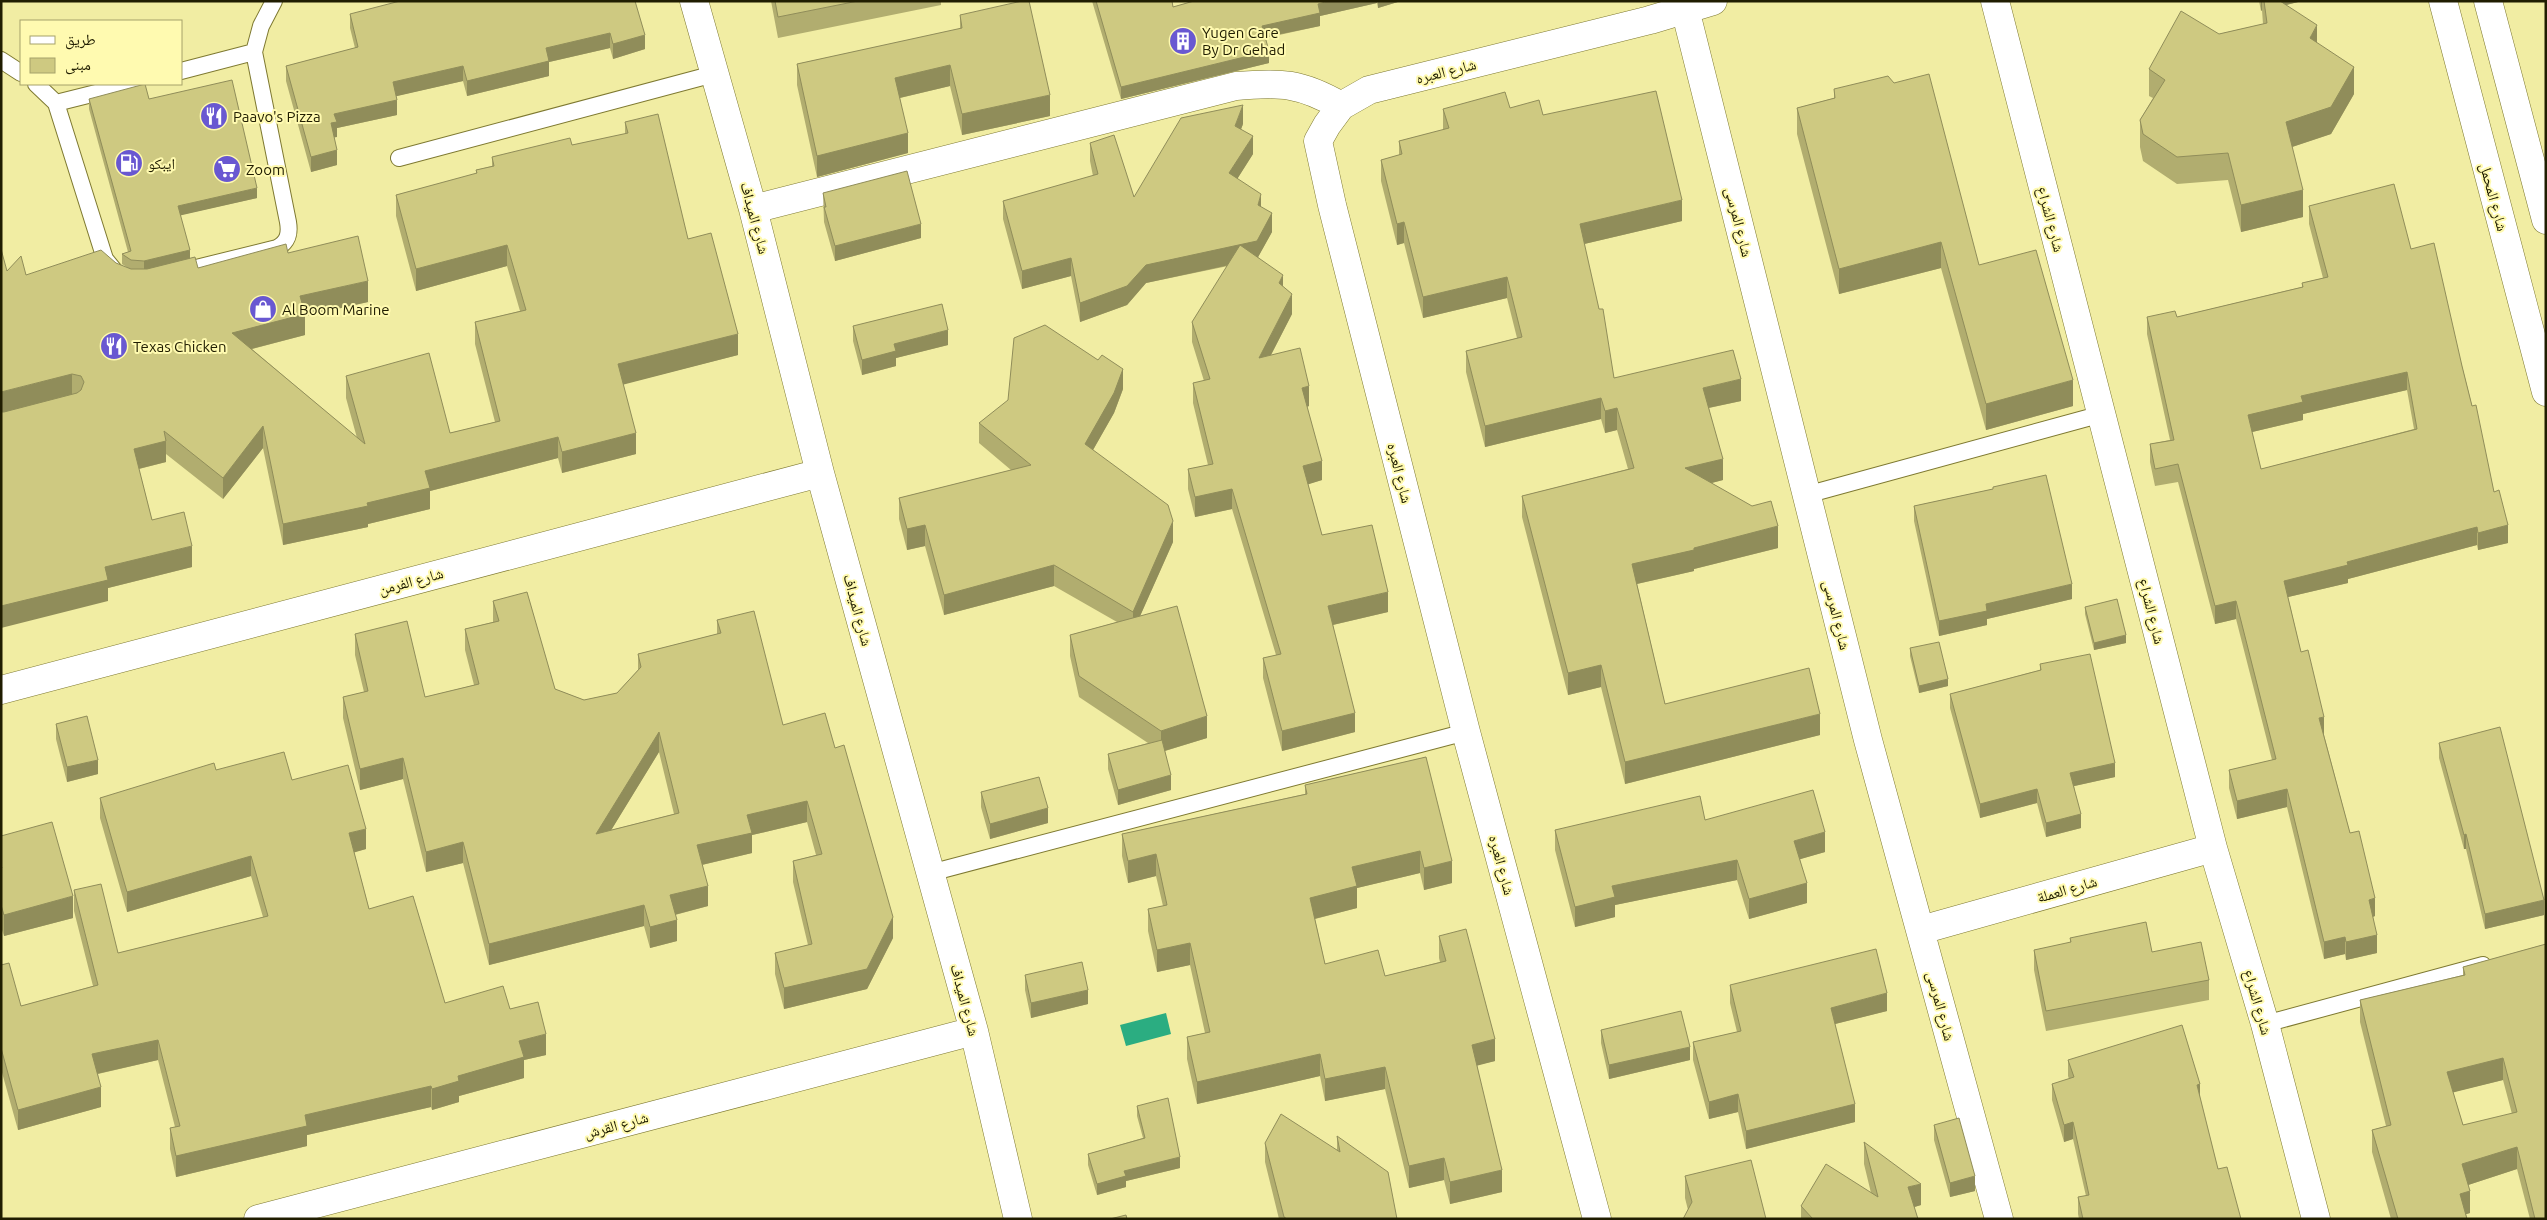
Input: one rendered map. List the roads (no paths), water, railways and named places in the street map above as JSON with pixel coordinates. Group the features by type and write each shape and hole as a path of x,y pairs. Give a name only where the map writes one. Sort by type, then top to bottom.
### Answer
{"street":[{"name":"شارع الميداف","path":"694,1 753,209 820,473 974,1030 1018,1219"},
{"name":"شارع العبره","path":"1597,1219 1466,732 1332,205 1318,141 1327,125 1342,106 1369,90 1713,1"},
{"name":"شارع الشراع","path":"1995,1 2213,848 2265,1024 2316,1219"},
{"name":"شارع المحمل","path":"2443,1 2546,392"},
{"path":"2488,1 2546,220"},
{"name":"شارع المرسى","path":"1686,9 1868,740 1999,1219"},
{"path":"753,209 1236,86 1284,83 1310,89 1342,106"},
{"name":"شارع الفرمن","path":"1,690 820,473"},
{"name":"شارع العملة","path":"1920,930 2213,848"},
{"name":"شارع القرش","path":"258,1219 974,1030"}],"lane":[{"path":"164,276 277,248 287,239 290,231 254,52 261,26 274,1"},
{"path":"182,71 254,52"},
{"path":"1,60 20,72"},
{"path":"399,158 714,74"},
{"path":"37,85 56,103 105,259 117,274 126,279"},
{"path":"56,103 128,85"},
{"path":"1806,495 2102,414"},
{"path":"930,873 1466,732"},
{"path":"2265,1024 2499,961"}],"place":[{"name":"Yugen Care By Dr Gehad","path":"1183,41"},
{"name":"Paavo's Pizza","path":"214,116"},
{"name":"ايبكو","path":"129,163"},
{"name":"Zoom","path":"227,169"},
{"name":"Al Boom Marine","path":"263,309"},
{"name":"Texas Chicken","path":"114,346"}]}
